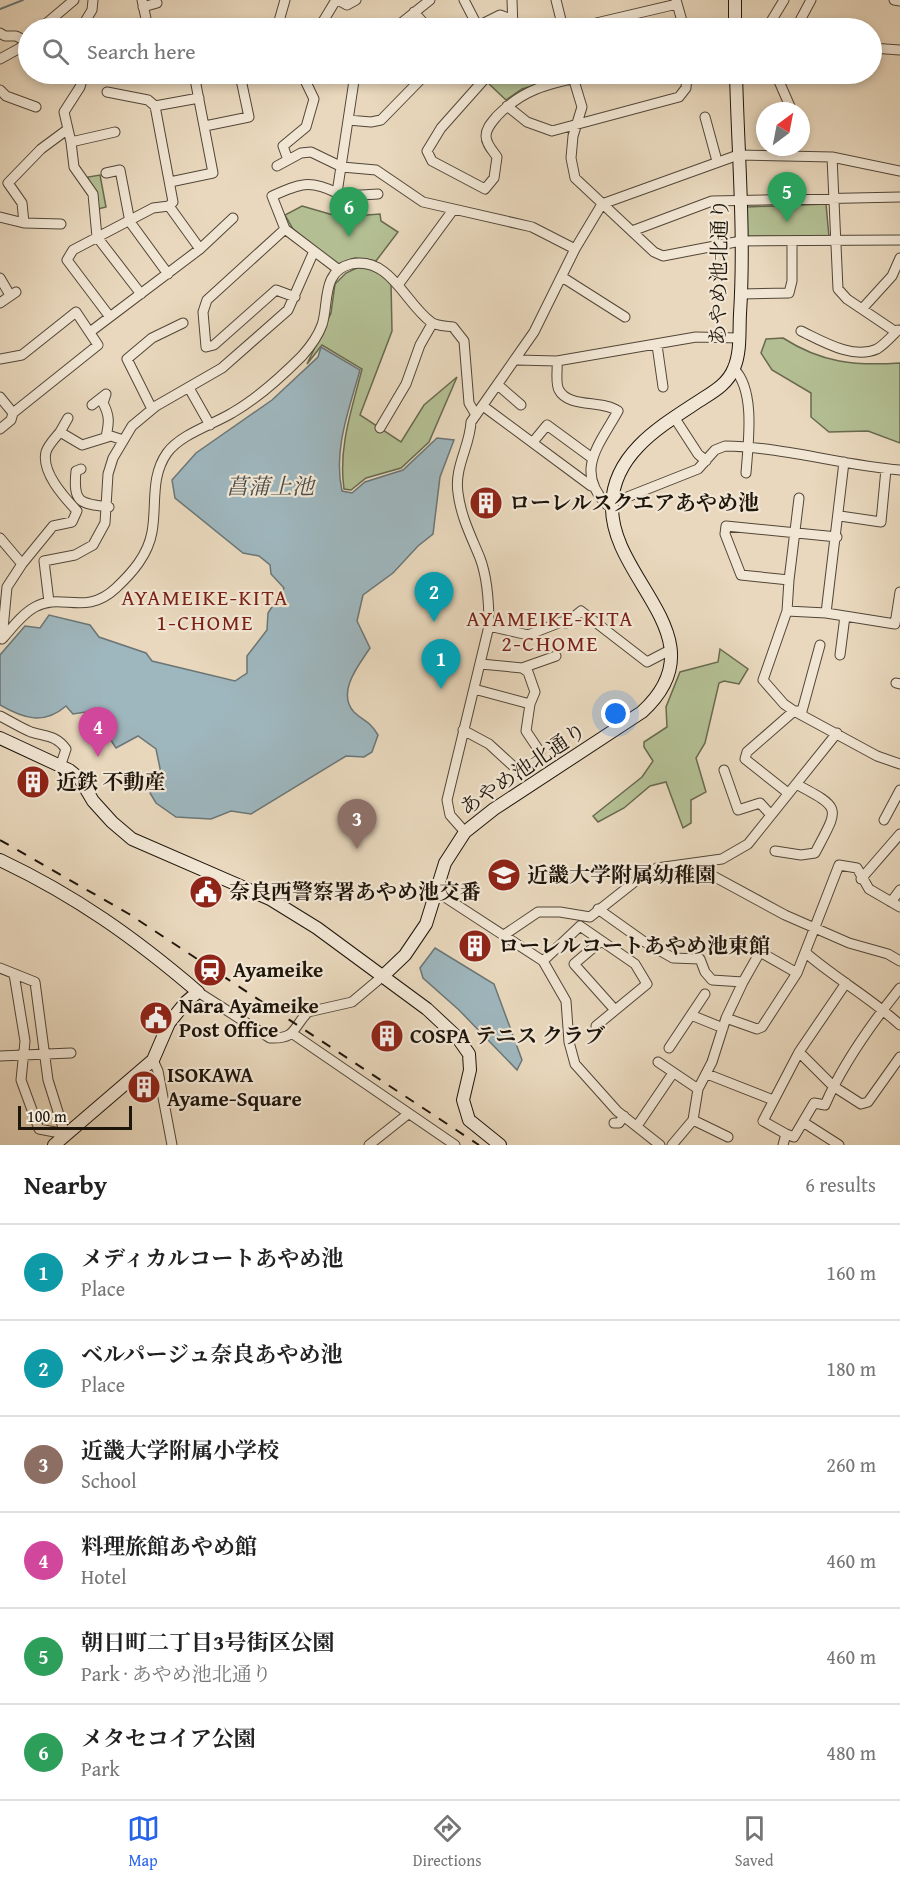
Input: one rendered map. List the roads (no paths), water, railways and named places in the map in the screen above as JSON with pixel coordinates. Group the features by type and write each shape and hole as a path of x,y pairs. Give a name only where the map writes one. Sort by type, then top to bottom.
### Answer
{"street":[{"path":"53,18 74,0"},
{"path":"88,18 93,10 93,0"},
{"path":"280,18 285,0"},
{"path":"325,18 337,0 347,4 356,0"},
{"path":"407,18 430,0"},
{"path":"464,0 472,18"},
{"path":"512,0 512,18"},
{"path":"556,0 560,18"},
{"path":"735,0 735,18"},
{"path":"773,18 784,0"},
{"path":"801,18 811,0"},
{"path":"894,0 900,1"},
{"path":"614,18 677,2 681,18"},
{"path":"142,4 157,3"},
{"path":"414,12 419,18"},
{"path":"0,33 5,36 18,37"},
{"path":"0,59 18,49"},
{"path":"882,49 900,50"},
{"path":"81,84 64,112 74,167 93,194 97,237 141,294"},
{"path":"170,182 213,173 196,84"},
{"path":"205,126 249,117 242,84"},
{"path":"288,160 283,146 306,128 314,99 307,84"},
{"path":"337,193 353,84"},
{"path":"348,120 371,122 381,120 416,84"},
{"path":"480,84 441,128 428,151 432,161 485,189 494,178 497,157 487,142 486,135 490,124 523,93 549,84"},
{"path":"575,84 582,107 573,136 571,158 575,178 654,252 663,256 741,241 792,243 900,240"},
{"path":"507,106 527,122 552,131 679,97 686,84"},
{"name":"あやめ池北通り","path":"293,1034 304,1016 317,1008 352,1002 396,965 426,924 445,863 465,832 494,809 642,712 656,697 664,681 670,650 664,622 616,540 612,504 616,482 627,459 647,437 722,386 734,369 739,338 741,294 736,84"},
{"path":"780,84 788,102"},
{"path":"0,90 18,96 36,107"},
{"path":"107,92 148,100 155,106 173,202 169,206 153,208 73,250 68,260 110,316"},
{"path":"155,106 199,98"},
{"path":"705,117 717,160"},
{"path":"24,223 22,203 8,183 41,149 68,129"},
{"path":"71,142 115,132"},
{"path":"277,166 311,152 342,167 376,170 408,195 436,207 532,227 575,249"},
{"path":"465,832 450,815 447,800 489,626 489,601 481,560 462,518 457,482 471,422 517,360 547,310 575,249 602,204 717,160 756,153"},
{"path":"810,153 900,171"},
{"path":"801,331 838,348 860,352 877,348 898,330 847,299 838,289 835,269 837,242 832,157"},
{"path":"106,173 120,170 130,222 168,274"},
{"path":"339,270 293,232 285,229 272,196 296,186 317,183 345,196 378,194"},
{"path":"632,231 712,201 900,197"},
{"path":"169,206 200,249"},
{"path":"398,285 453,210"},
{"path":"0,217 24,223 61,224"},
{"path":"90,332 200,249 233,218"},
{"path":"285,229 207,300 203,312 206,347 214,345 276,290 295,297"},
{"path":"741,294 789,293 792,281 792,243"},
{"path":"49,602 44,561 75,555 93,545 101,534 108,507 108,474 132,426 152,409 233,360 288,310 314,251"},
{"path":"862,309 892,276 900,258"},
{"path":"1,640 26,612 49,602 90,603 114,590 132,572 143,558 152,532 155,480 160,464 178,442 247,403 303,355 321,327 330,281 339,270 349,265 371,265 384,272 432,324 453,327 464,341 469,403 476,414"},
{"path":"562,277 625,317"},
{"path":"0,278 13,294 0,303"},
{"path":"0,359 22,355 76,312 99,345 13,413 10,420 0,429"},
{"path":"152,409 127,359 152,338 183,323"},
{"path":"380,428 406,384 420,345 432,324"},
{"path":"517,360 558,361 696,337 739,338"},
{"path":"657,345 663,387"},
{"path":"558,361 558,388 561,393 574,400 618,411 592,458 591,486"},
{"path":"734,369 739,374 751,415 746,473"},
{"path":"498,385 520,405"},
{"path":"189,388 210,425"},
{"path":"92,405 106,394 103,403 109,415 110,424 106,437"},
{"path":"0,397 13,413"},
{"path":"483,405 591,486 607,506 698,469 715,450 724,446 748,446 900,470"},
{"path":"674,417 698,454 706,461"},
{"path":"1,640 7,587 22,564 53,526 72,522 77,511 63,496 47,469 46,451 68,418"},
{"path":"533,442 547,425 592,458"},
{"path":"60,432 82,445 111,436 123,440"},
{"path":"826,613 840,516 844,462"},
{"path":"81,469 76,471 74,493 86,504 108,507"},
{"path":"840,516 881,522 886,469"},
{"path":"799,498 787,611 763,680 784,704 794,711 877,756 900,764"},
{"path":"789,580 741,575 725,534 726,526 837,537"},
{"path":"0,538 22,564"},
{"path":"787,611 826,613 898,624 900,592"},
{"path":"489,626 528,635 561,622 566,623 581,611 647,662 670,650"},
{"path":"840,655 845,616"},
{"path":"788,793 745,759 747,752 794,711 802,711 820,645"},
{"path":"481,664 522,668 556,656"},
{"path":"522,668 528,672 535,692 530,704 526,731 540,752"},
{"path":"474,689 530,704"},
{"path":"0,716 32,732 52,736 60,741 66,749 60,764"},
{"path":"463,730 489,744 513,766"},
{"path":"504,934 538,912 560,912 590,917 642,876 657,868 722,859 738,852 758,834 771,814 837,733"},
{"path":"0,738 60,764 80,778 93,801 112,822 132,838 270,899 317,928 443,1023 465,1048 470,1070 464,1092 463,1109 476,1128 500,1145"},
{"path":"724,770 738,810 760,803 771,814"},
{"path":"776,851 801,855 815,853 833,818 833,809 828,802 796,784"},
{"path":"884,820 900,790"},
{"path":"861,879 900,836"},
{"path":"0,860 58,890 143,945 198,992 270,1038 283,1038 293,1034 454,1145"},
{"path":"691,864 785,915 849,944 888,954 900,961"},
{"path":"726,1018 757,1029 762,1027 797,973 839,865 857,868 861,879 869,889 896,904 900,890"},
{"path":"437,892 543,961 566,1001 570,1042 575,1064 624,1116 660,1145"},
{"path":"598,909 673,958 700,959 705,972 712,980 743,982"},
{"path":"543,961 580,926 635,964 646,984 596,1026"},
{"path":"601,941 574,964 615,1010"},
{"path":"672,1145 693,1120 698,1089 707,1074 726,1018 760,952 797,973"},
{"path":"806,953 883,1009 900,1025"},
{"path":"0,968 35,982 48,1080 65,1134"},
{"path":"14,974 25,1041 21,1080 39,1129 65,1134"},
{"path":"846,983 799,1052 763,1121 794,1137 814,1103 825,1105 833,1086 883,1009 900,988"},
{"path":"54,1145 153,1060 168,1023 198,992"},
{"path":"669,1048 705,994"},
{"path":"691,1016 723,1028"},
{"path":"799,1052 833,1086 861,1104 868,1102 900,1056"},
{"path":"0,1056 24,1057 71,1053"},
{"path":"153,1060 158,1071 172,1145"},
{"path":"658,1062 698,1089"},
{"path":"637,1126 673,1073"},
{"path":"707,1074 773,1100"},
{"path":"369,1145 408,1114"},
{"path":"614,1123 620,1123 624,1116"},
{"path":"693,1120 728,1137"},
{"path":"803,1122 839,1145"},
{"path":"783,1145 786,1134"}],"water":[{"name":"菖蒲上池","path":"321,347 360,370 341,445 339,460 342,491 352,493 365,482 403,470 437,438 454,440 440,477 433,534 418,546 393,573 363,595 357,621 370,648 355,670 347,696 354,712 378,735 372,752 364,757 346,756 251,814 231,811 211,819 176,817 156,803 150,793 162,778 156,749 138,736 116,748 92,711 73,714 66,706 50,716 34,718 17,714 0,705 0,655 25,626 40,628 49,615 90,625 99,637 146,653 152,661 235,681 247,673 247,656 267,630 268,613 284,588 271,574 270,565 259,556 243,553 175,498 172,480 196,453 272,400 318,357"},
{"path":"435,948 494,984 522,1060 517,1070 459,1010 423,978 420,968"}],"waterway":[{"path":"0,9 23,0"}],"railway":[{"path":"0,840 129,914 479,1145"}],"place":[{"name":"朝日町二丁目3号街区公園","path":"787,222"},
{"name":"メタセコイア公園","path":"349,237"},
{"name":"ローレルスクエアあやめ池","path":"486,503"},
{"name":"ベルパージュ奈良あやめ池","path":"434,622"},
{"name":"メディカルコートあやめ池","path":"441,689"},
{"name":"料理旅館あやめ館","path":"98,757"},
{"name":"近鉄 不動産","path":"33,782"},
{"name":"近畿大学附属小学校","path":"357,849"},
{"name":"近畿大学附属幼稚園","path":"504,875"},
{"name":"奈良西警察署あやめ池交番","path":"206,892"},
{"name":"ローレルコートあやめ池東館","path":"475,946"},
{"name":"Ayameike","path":"210,970"},
{"name":"Nara Ayameike Post Office","path":"156,1018"},
{"name":"COSPA テニス クラブ","path":"387,1036"},
{"name":"ISOKAWA Ayame-Square","path":"144,1087"}],"district":[{"name":"AYAMEIKE-KITA 1-CHOME","path":"205,610"},
{"name":"AYAMEIKE-KITA 2-CHOME","path":"550,630"}]}
